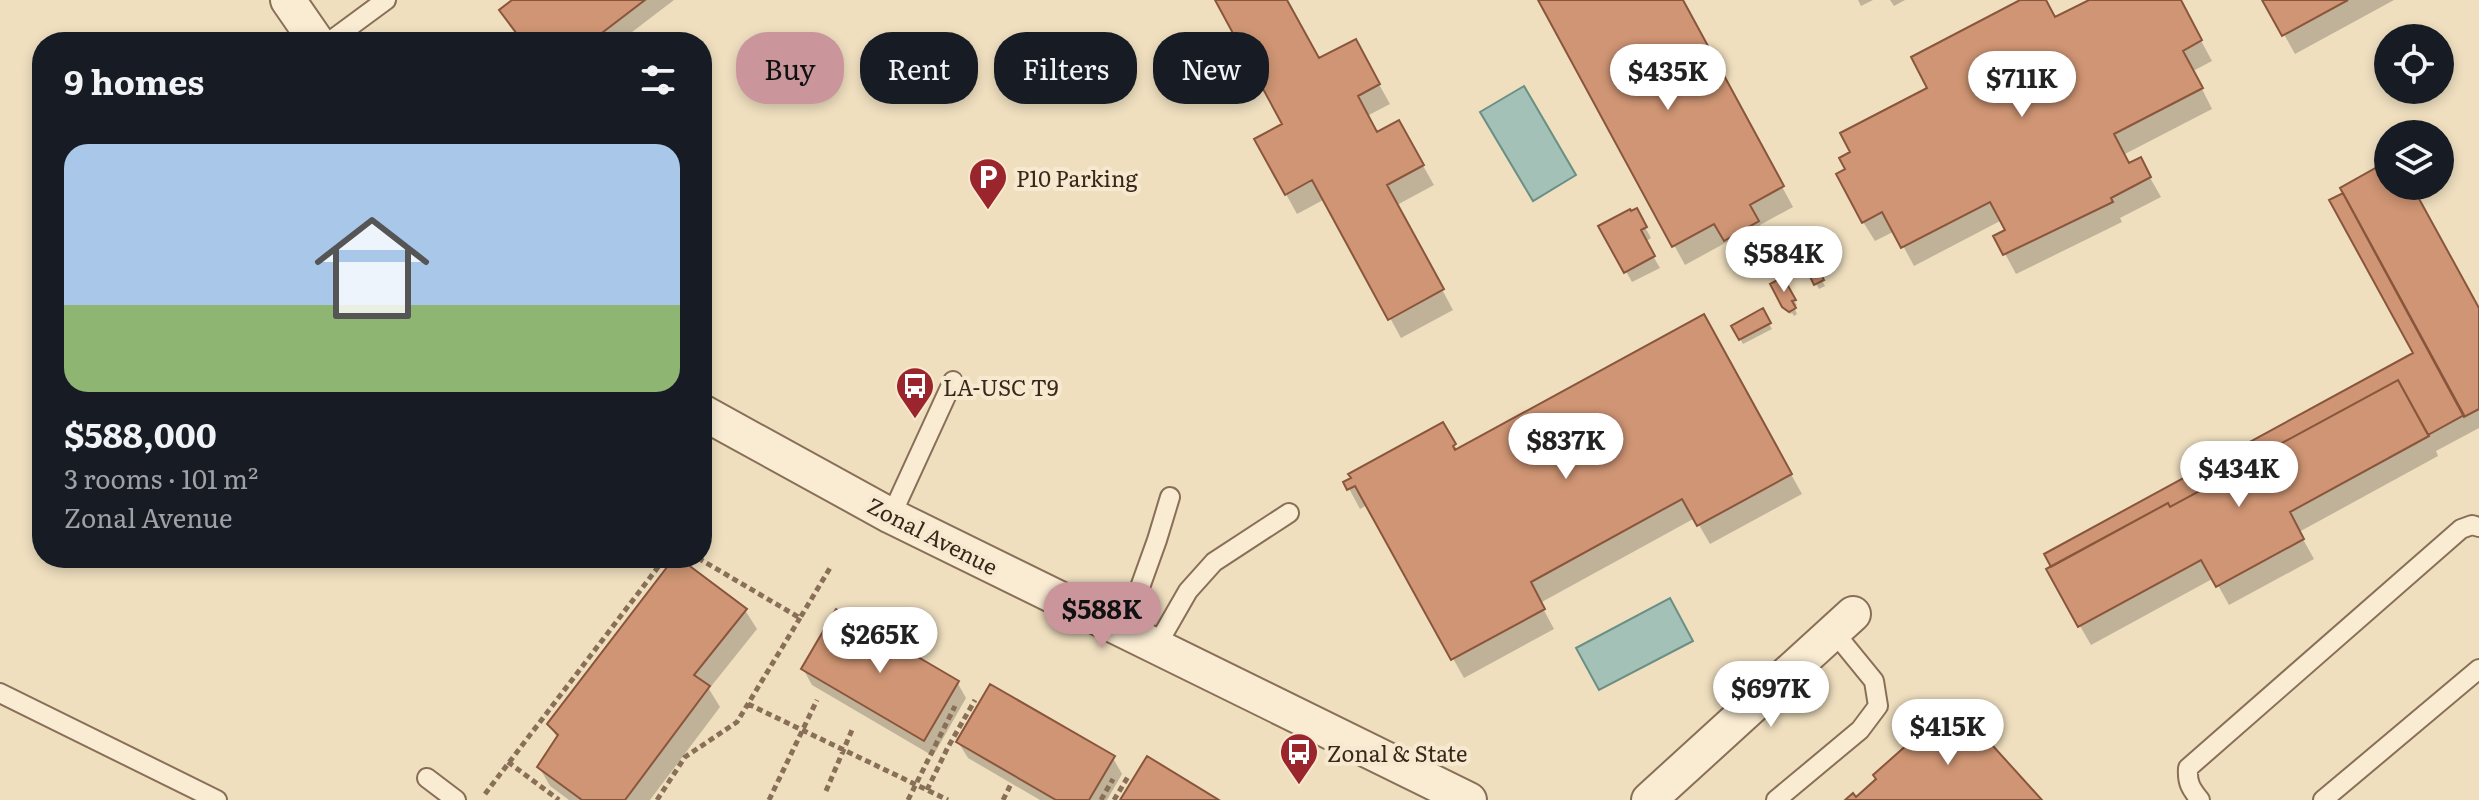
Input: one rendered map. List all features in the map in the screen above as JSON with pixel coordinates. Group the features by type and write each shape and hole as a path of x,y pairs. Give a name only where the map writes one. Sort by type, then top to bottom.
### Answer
{"street":[{"path":"288,0 310,32"},
{"name":"Zonal Avenue","path":"712,418 891,516 1157,645 1448,795"},
{"path":"1649,800 1844,623"}],"lane":[{"path":"343,32 386,0"},
{"path":"891,516 953,381"},
{"path":"1125,629 1170,497"},
{"path":"1157,645 1188,591 1214,562 1289,513"},
{"path":"2200,800 2191,790 2188,768 2461,529 2472,525 2479,527"},
{"path":"1776,800 1860,730 1878,706 1874,681 1844,623"},
{"path":"2323,800 2479,669"},
{"path":"0,693 217,800"},
{"path":"427,778 456,800"}],"path":[{"path":"712,566 800,618"},
{"path":"485,794 657,568"},
{"path":"657,800 685,757 737,722 830,568"},
{"path":"769,800 817,700"},
{"path":"927,790 975,700"},
{"path":"748,704 948,800"},
{"path":"908,800 955,706"},
{"path":"826,791 852,730"},
{"path":"508,762 559,800"},
{"path":"1114,800 1129,775"},
{"path":"1101,800 1113,779"},
{"path":"1003,800 1011,784"}],"water":[{"path":"1524,86 1576,175 1533,201 1480,112"},
{"path":"1670,598 1693,641 1599,690 1576,648"}],"building":[{"path":"512,0 645,0 603,32 516,32 499,10"},
{"path":"1215,0 1287,0 1319,58 1356,39 1380,84 1358,96 1377,132 1399,120 1424,165 1387,185 1444,289 1388,320 1312,180 1285,195 1254,139 1282,124 1269,100 1269,32 1232,32"},
{"path":"1538,0 1683,0 1784,186 1750,205 1759,221 1724,241 1714,224 1672,247"},
{"path":"2020,0 2046,0 2055,17 2089,0 2181,0 2202,40 2183,51 2203,88 2114,134 2129,163 2141,157 2151,177 2111,198 2113,202 2003,255 1993,236 2005,230 1990,202 1901,248 1882,212 1862,223 1836,174 1845,169 1839,158 1850,152 1840,133 1927,88 1911,57"},
{"path":"2262,0 2348,0 2282,36"},
{"path":"2374,169 2374,200 2420,200 2479,308 2479,409 2464,417 2340,188"},
{"path":"2343,193 2464,415 2428,435 2398,380 2170,507 2168,503 2051,567 2044,554 2413,353 2329,200"},
{"path":"1637,208 1647,227 1641,230 1655,256 1624,273 1598,226"},
{"path":"1812,258 1824,280 1814,285 1803,262"},
{"path":"1783,277 1796,300 1792,301 1796,308 1789,312 1782,307 1770,284"},
{"path":"1763,308 1771,323 1739,340 1731,326"},
{"path":"1704,314 1792,474 1697,526 1682,499 1531,582 1545,609 1451,660 1355,486 1347,490 1343,482 1351,478 1348,474 1443,422 1456,444 1453,446 1455,450"},
{"path":"2398,380 2429,436 2290,512 2304,539 2216,587 2201,560 2078,627 2046,569 2168,503 2170,507"},
{"path":"666,568 692,568 747,609 694,675 710,686 625,800 582,800 537,767 558,735 547,724"},
{"path":"836,609 959,681 924,741 801,669"},
{"path":"990,684 1115,756 1089,800 1056,800 956,742"},
{"path":"1954,703 2042,800 1845,800 1853,793 1856,797 1876,779 1873,775"},
{"path":"1147,756 1219,800 1120,800"}],"place":[{"name":"P10 Parking","path":"988,211"},
{"name":"LA-USC T9","path":"915,420"},
{"name":"Zonal & State","path":"1299,786"}]}
